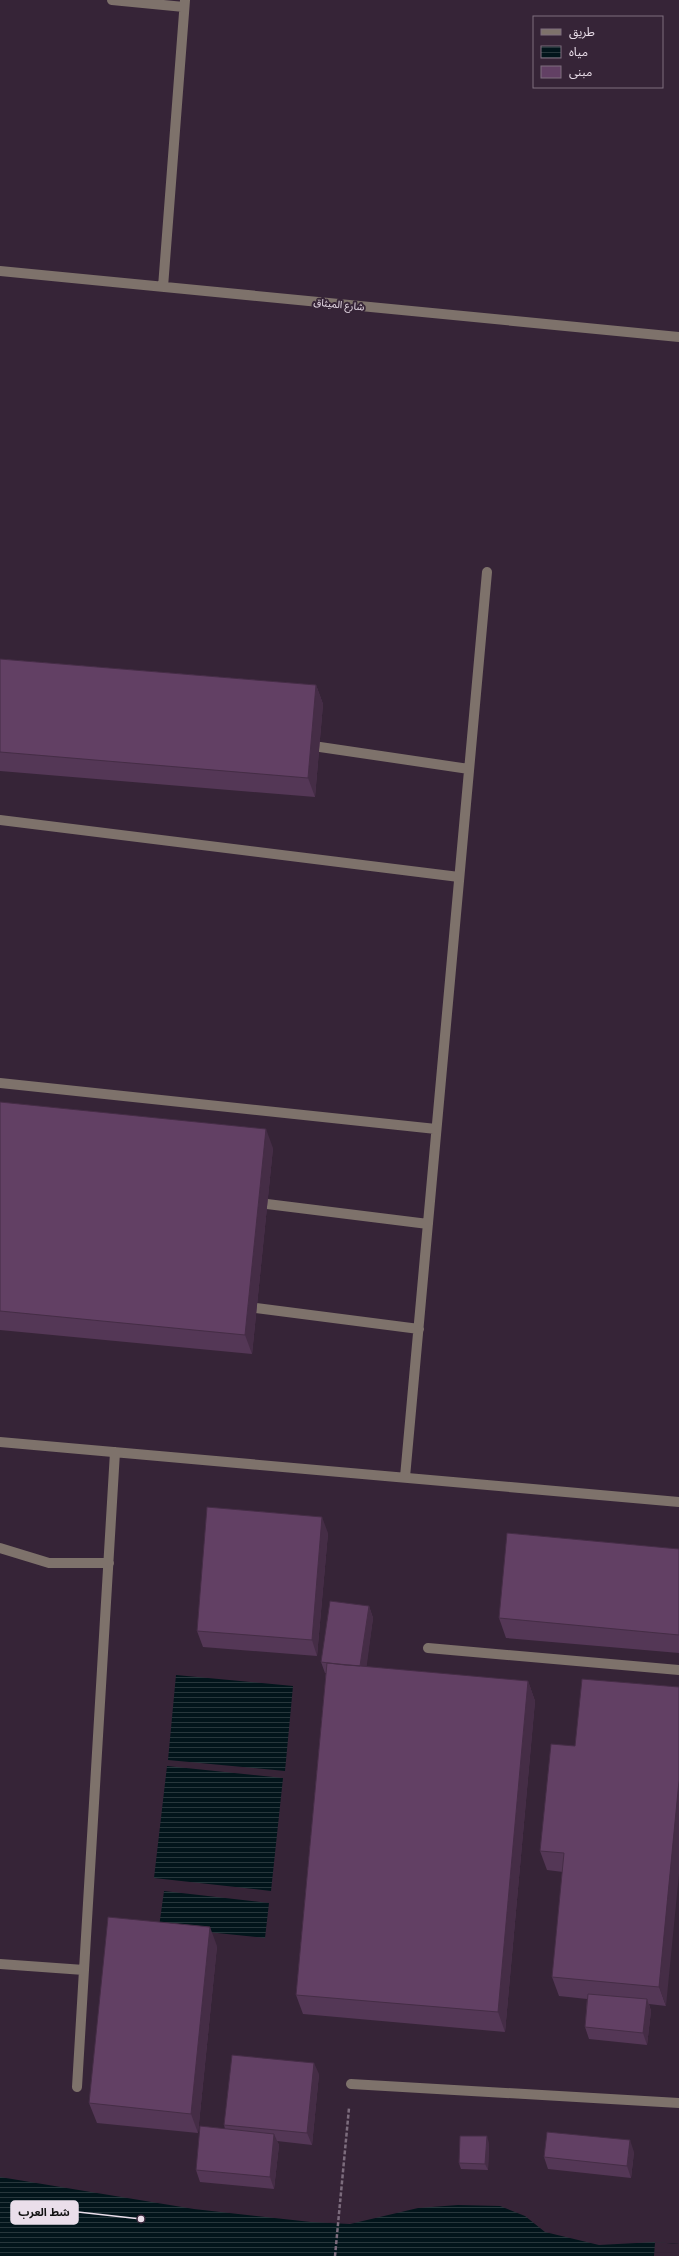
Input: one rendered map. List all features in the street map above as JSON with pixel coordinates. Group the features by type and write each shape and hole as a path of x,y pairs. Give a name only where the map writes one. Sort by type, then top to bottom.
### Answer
{"street":[{"path":"112,0 184,4 163,287"},
{"name":"شارع الميثاق","path":"0,271 679,337"},
{"path":"406,1477 486,572"},
{"path":"320,747 469,769"},
{"path":"0,820 459,877"},
{"path":"0,1083 436,1129"},
{"path":"267,1204 428,1224"},
{"path":"256,1308 419,1329"},
{"path":"0,1442 679,1502"},
{"path":"77,2087 115,1452"},
{"path":"0,1548 49,1563 109,1563"},
{"path":"428,1648 679,1670"},
{"path":"0,1964 84,1970"},
{"path":"351,2084 679,2103"}],"path":[{"path":"335,2256 351,2084"}],"water":[{"path":"176,1675 293,1686 285,1771 168,1760"},
{"path":"167,1766 283,1778 271,1891 154,1878"},
{"path":"164,1891 269,1903 265,1938 159,1927"},
{"path":"0,2177 194,2209 311,2222 350,2224 418,2208 458,2205 500,2206 525,2216 545,2232 599,2245 655,2242 679,2244 679,2256 0,2256"}],"pier":[{"path":"655,2242 679,2244 679,2256 654,2256"}],"building":[{"path":"0,659 316,685 308,778 0,752"},
{"path":"0,1102 266,1129 245,1335 0,1311"},
{"path":"207,1507 322,1517 312,1640 197,1631"},
{"path":"507,1533 679,1549 679,1635 499,1618"},
{"path":"330,1601 369,1606 360,1666 321,1662"},
{"path":"327,1663 528,1681 498,2012 296,1995"},
{"path":"582,1679 679,1687 679,1781 659,1987 552,1977 564,1853 540,1851 551,1744 575,1746"},
{"path":"108,1917 210,1927 191,2114 89,2103"},
{"path":"588,1994 647,1999 643,2033 585,2027"},
{"path":"232,2055 314,2063 307,2133 224,2125"},
{"path":"200,2126 274,2134 270,2177 196,2170"},
{"path":"547,2132 630,2140 627,2166 544,2157"},
{"path":"460,2136 487,2136 485,2164 459,2163"}],"place":[{"name":"شط العرب","path":"141,2219"}]}
